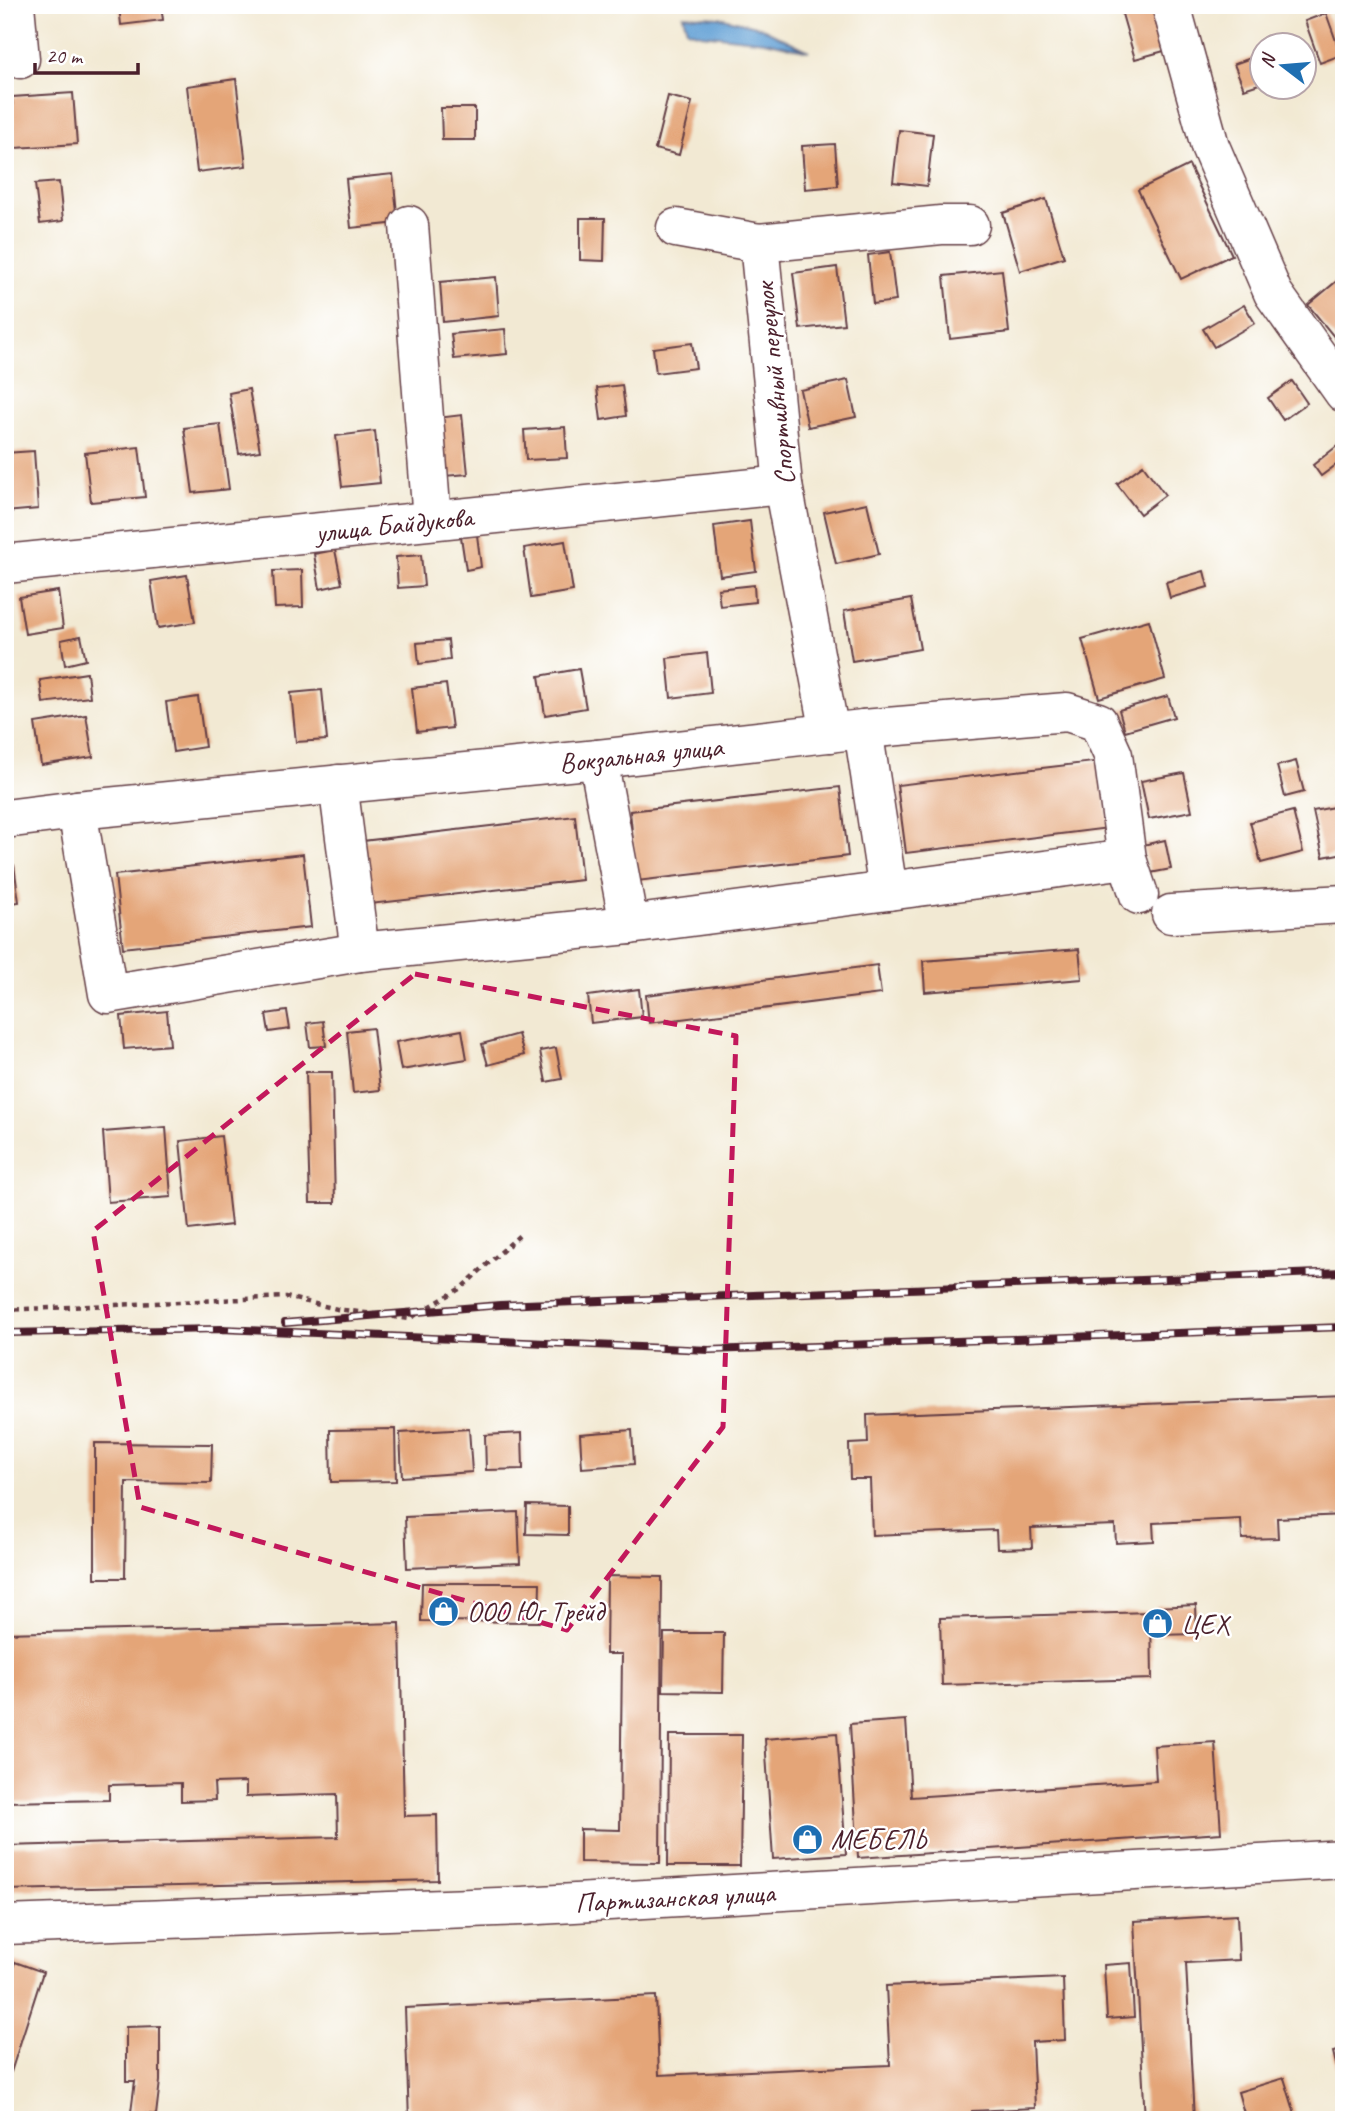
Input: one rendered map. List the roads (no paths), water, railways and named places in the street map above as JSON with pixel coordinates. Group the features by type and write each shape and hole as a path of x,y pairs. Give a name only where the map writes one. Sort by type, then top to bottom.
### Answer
{"street":[{"path":"15,5 20,58"},
{"path":"1171,5 1210,146 1273,293 1344,393"},
{"path":"409,225 432,520"},
{"name":"Спортивный переулок","path":"888,891 783,485 759,243 941,225 970,225"},
{"path":"676,228 759,243"},
{"name":"улица Байдукова","path":"5,564 783,485"},
{"name":"Вокзальная улица","path":"5,819 846,731 1067,712 1098,722 1113,755 1127,859 1155,905 1344,904"},
{"path":"598,759 629,925"},
{"path":"338,785 360,952"},
{"path":"77,810 108,994 360,952 629,925 1127,859"},
{"name":"Партизанская улица","path":"5,1925 522,1906 1344,1859"}],"water":[{"path":"683,15 719,17 760,27 809,51 765,41 687,30"}],"railway":[{"path":"285,1323 500,1305 1344,1272"},
{"path":"5,1333 221,1329 709,1350 1344,1327"}],"place":[{"name":"ООО Юг Трейд","path":"444,1611"},
{"name":"ЦЕХ","path":"1158,1624"},
{"name":"МЕБЕЛЬ","path":"808,1839"}]}
